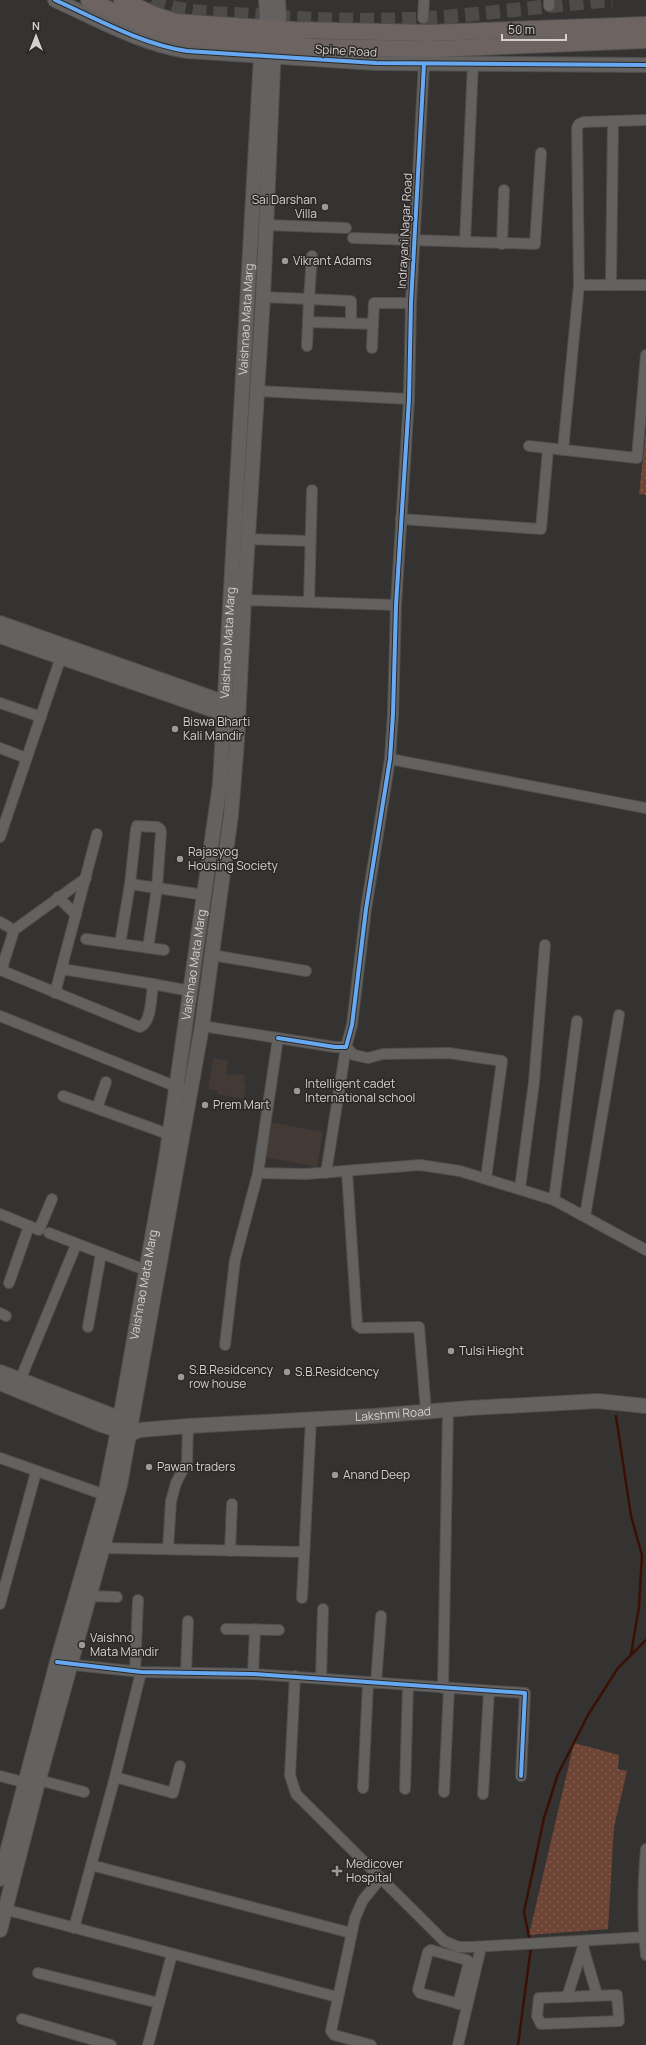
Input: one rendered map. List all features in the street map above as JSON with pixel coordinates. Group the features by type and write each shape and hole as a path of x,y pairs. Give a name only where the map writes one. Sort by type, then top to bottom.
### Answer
{"main road":[{"name":"Spine Road","path":"55,0 137,37 170,48 206,53 268,50 434,49 646,40"},
{"name":"Spine Road","path":"89,0 145,26 164,33 186,38 268,50 424,64 646,65"},
{"name":"Spine Road","path":"122,0 152,14 176,22 272,22 430,33 646,25"},
{"path":"266,0 272,22"},
{"path":"272,22 278,0"},
{"name":"Vaishnao Mata Marg","path":"128,1427 145,1270 166,1160 168,1134 177,1088 220,784 252,232 268,50 272,22"},
{"name":"Vaishnao Mata Marg","path":"128,1427 191,1093 202,1026 231,815 239,713 244,600 263,297 266,228 268,50"},
{"path":"252,232 266,228"},
{"path":"0,623 63,651 239,713"},
{"path":"0,636 63,651"},
{"path":"0,1372 18,1385"},
{"path":"0,1383 18,1385 128,1427"},
{"name":"Lakshmi Road","path":"128,1427 188,1426 598,1401 646,1406"},
{"path":"0,1930 3,1909 34,1783 57,1662 105,1494 128,1427"},
{"path":"0,1879 34,1783 72,1665 120,1485 128,1427"}],"street":[{"path":"423,18 424,0"},
{"name":"Indrayani Nagar Road","path":"326,1173 346,1047 352,1025 366,909 390,759 393,714 396,605 409,399 411,304 424,64"},
{"path":"465,242 473,64"},
{"path":"563,450 579,285 577,128 579,124 584,122 646,120"},
{"path":"611,284 613,121"},
{"path":"353,238 535,244 541,153"},
{"path":"502,244 504,190"},
{"path":"266,228 346,228"},
{"path":"307,346 312,256"},
{"path":"579,285 646,285"},
{"path":"263,297 351,301 351,323"},
{"path":"372,348 374,303 411,304"},
{"path":"308,322 373,324"},
{"path":"530,446 637,458 646,355"},
{"path":"258,391 409,399"},
{"path":"401,519 541,529 548,449"},
{"path":"309,602 312,490"},
{"path":"248,539 310,541"},
{"path":"244,600 396,605"},
{"path":"0,837 2,826 41,718 63,651"},
{"path":"0,703 41,718"},
{"path":"0,748 26,758"},
{"path":"390,759 646,808"},
{"path":"120,944 130,884 137,826 157,827 161,832 157,888 148,948"},
{"path":"55,993 97,834"},
{"path":"86,878 14,930 3,965 3,971 140,1027 145,1025 147,1019 153,984"},
{"path":"130,884 205,895"},
{"path":"58,897 76,915"},
{"path":"0,922 14,930"},
{"path":"86,939 164,950"},
{"path":"520,1188 534,1082 545,945"},
{"path":"212,955 306,971"},
{"path":"62,969 190,991"},
{"path":"585,1216 619,1015"},
{"path":"0,1016 191,1093"},
{"path":"554,1200 578,1021"},
{"path":"202,1026 335,1047 346,1047 354,1055 368,1058 383,1054 449,1053 502,1061 486,1178"},
{"path":"225,1345 235,1260 258,1173 278,1038"},
{"path":"97,1108 106,1082"},
{"path":"63,1096 168,1134"},
{"path":"258,1173 326,1173 420,1165 460,1171 520,1188 554,1200 646,1250"},
{"path":"347,1171 357,1325 361,1328 419,1327 426,1411"},
{"path":"0,1214 39,1230 52,1199"},
{"path":"9,1283 29,1226"},
{"path":"49,1233 76,1245 145,1270"},
{"path":"18,1385 76,1245"},
{"path":"88,1327 101,1254"},
{"path":"444,1792 448,1409"},
{"path":"302,1598 311,1419"},
{"path":"168,1549 171,1501 176,1483 187,1462 188,1426"},
{"path":"0,1458 36,1472 105,1494"},
{"path":"0,1604 36,1472"},
{"path":"230,1551 232,1504"},
{"path":"104,1548 304,1552"},
{"path":"91,1596 117,1597"},
{"path":"74,1928 115,1778 138,1671 138,1600"},
{"path":"321,1678 324,1610"},
{"path":"363,1788 372,1683 381,1616"},
{"path":"186,1672 188,1621"},
{"path":"226,1628 279,1630"},
{"path":"253,1674 255,1629"},
{"path":"57,1662 72,1665 138,1671 295,1676 408,1686 525,1692 521,1776"},
{"path":"295,1676 290,1775 292,1785 306,1805 444,1941 459,1947 481,1947 556,1943 584,1944 644,1937"},
{"path":"405,1789 408,1686"},
{"path":"483,1794 489,1691"},
{"path":"115,1778 173,1793 180,1766"},
{"path":"0,1776 84,1792"},
{"path":"646,1853 644,1937 646,1956"},
{"path":"91,1865 351,1933"},
{"path":"371,2045 332,2034 337,1997 355,1918 363,1900 380,1879"},
{"path":"3,1909 337,1997"},
{"path":"584,1944 597,1995"},
{"path":"567,1997 584,1944"},
{"path":"462,2005 481,1947"},
{"path":"458,2045 462,2005 469,1962 467,1960 431,1950 428,1952 418,1990 420,1993 462,2005"},
{"path":"148,2045 172,1954"},
{"path":"38,1972 159,2003"},
{"path":"617,1995 619,2021 541,2024 537,2016 539,1998 567,1997 617,1995"},
{"path":"22,2019 111,2045"}],"shaded area":[{"path":"646,431 646,495 639,494"},
{"path":"213,1058 228,1061 226,1074 245,1075 244,1083 246,1083 244,1099 218,1094 218,1091 208,1089"},
{"path":"270,1122 323,1132 317,1167 265,1157"},
{"path":"574,1743 619,1755 618,1769 627,1771 614,1827 608,1929 529,1935"}],"waterway":[{"path":"616,1416 631,1516 642,1555 639,1607 631,1654"},
{"path":"530,1942 524,1912 544,1818 558,1774 588,1715 618,1668 646,1640"},
{"path":"518,2045 531,1947"}],"tunnel":[{"path":"152,0 176,8 201,12 348,20 419,19 612,0"}],"cycle path":[{"path":"55,0 136,37 170,48 187,51 376,63 646,65"},
{"path":"278,1038 335,1047 346,1047 352,1025 366,909 390,759 393,714 396,605 409,399 411,303 424,64"},
{"path":"57,1662 141,1672 253,1674 525,1693 521,1776"}],"place":[{"name":"Sai Darshan Villa","path":"325,207"},
{"name":"Vikrant Adams","path":"285,261"},
{"name":"Biswa Bharti Kali Mandir","path":"175,729"},
{"name":"Rajasyog Housing Society","path":"180,859"},
{"name":"Intelligent cadet International school","path":"297,1091"},
{"name":"Prem Mart","path":"205,1105"},
{"name":"Tulsi Hieght","path":"451,1351"},
{"name":"S.B.Residcency","path":"287,1372"},
{"name":"S.B.Residcency row house","path":"181,1377"},
{"name":"Pawan traders","path":"149,1467"},
{"name":"Anand Deep","path":"335,1475"},
{"name":"Vaishno Mata Mandir","path":"82,1645"},
{"name":"Medicover Hospital","path":"337,1871"}]}
